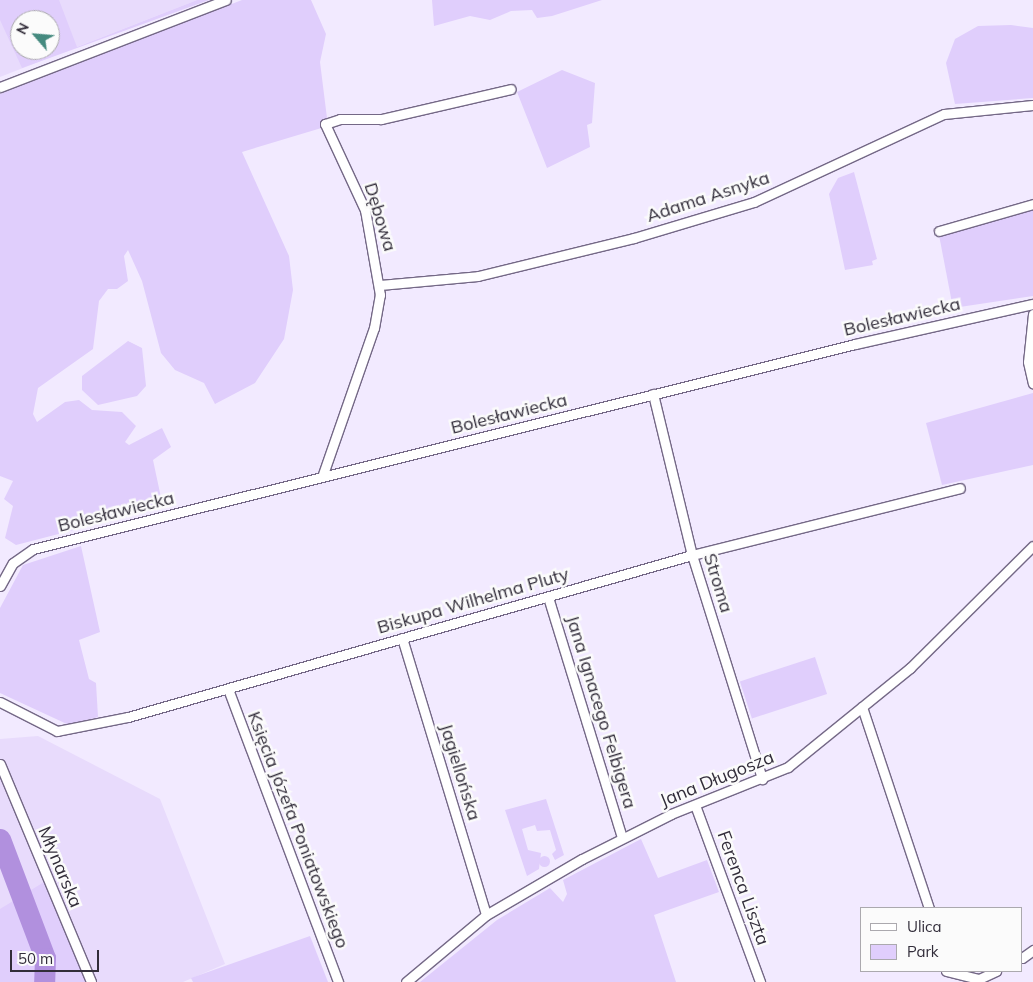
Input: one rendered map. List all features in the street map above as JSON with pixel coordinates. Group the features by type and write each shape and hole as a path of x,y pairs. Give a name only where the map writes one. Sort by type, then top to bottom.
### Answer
{"street":[{"path":"0,87 226,0"},
{"name":"Dębowa","path":"322,477 374,328 380,285 365,210 326,124 340,119 381,119 511,90"},
{"name":"Adama Asnyka","path":"380,285 478,276 634,238 754,202 944,114 1033,105"},
{"path":"939,230 1033,204"},
{"name":"Bolesławiecka","path":"2,576 19,557 33,549 653,394 1033,304"},
{"path":"1033,314 1028,362 1033,383"},
{"name":"Stroma","path":"653,394 692,555 762,779"},
{"name":"Biskupa Wilhelma Pluty","path":"0,702 57,731 228,689 692,555 960,488"},
{"name":"Jana Długosza","path":"406,982 486,915 622,837 788,767 862,707 961,622 1033,546"},
{"path":"0,586 2,576"},
{"name":"Jana Ignacego Felbigera","path":"548,597 622,837"},
{"name":"Jagiellońska","path":"402,638 486,915"},
{"name":"Księcia Józefa Poniatowskiego","path":"228,689 338,982"},
{"path":"862,707 929,907"},
{"name":"Młynarska","path":"0,764 91,982"},
{"name":"Ferenca Liszta","path":"695,805 760,982"},
{"path":"950,972 979,979 994,972"}],"shaded area":[{"path":"0,0 197,0 60,54 60,10 10,10 10,60 43,60 0,77"},
{"path":"38,736 160,799 225,964 183,982 92,982 0,909 0,739"}],"green space":[{"path":"0,0 59,0 77,47 197,0 209,0 60,54 60,10 10,10 10,42 0,20"},
{"path":"242,0 311,0 326,34 320,62 328,126 242,152 289,256 293,290 284,339 255,383 215,404 204,383 175,370 161,353 142,281 128,250 124,256 128,281 117,289 108,289 99,301 93,349 38,388 33,414 37,422 65,402 79,400 92,410 122,412 136,426 125,442 129,445 162,428 171,447 153,460 163,507 16,545 5,538 13,506 4,499 13,481 0,476 0,94"},
{"path":"432,0 602,0 552,16 537,18 532,10 511,11 490,20 470,16 434,26"},
{"path":"1011,25 1033,28 1033,98 955,104 946,63 955,39 978,26"},
{"path":"18,60 44,60 22,68"},
{"path":"562,70 595,83 592,123 587,125 590,147 547,168 517,92"},
{"path":"854,172 877,259 872,261 873,265 845,270 829,194 838,178"},
{"path":"1033,208 1033,296 953,308 939,235"},
{"path":"128,341 142,348 146,386 137,396 98,405 82,390 82,376"},
{"path":"1033,393 1033,465 942,485 926,423"},
{"path":"81,546 100,632 79,640 89,679 96,683 98,717 69,725 0,693 0,608 23,565"},
{"path":"815,657 827,694 752,719 740,681"},
{"path":"546,799 564,855 555,860 552,854 556,850 550,830 537,831 535,825 522,829 528,850 541,853 539,869 527,876 505,810"},
{"path":"641,839 658,878 707,860 719,892 654,915 676,982 420,982 497,920 550,888 563,902 567,894 563,880"},
{"path":"542,856 546,856 549,861 548,865 542,866 539,863 539,859"},
{"path":"49,879 92,982 0,982 0,909"},
{"path":"310,936 328,982 193,982 191,978"}],"waterway":[{"path":"0,839 45,958 44,982"}]}
